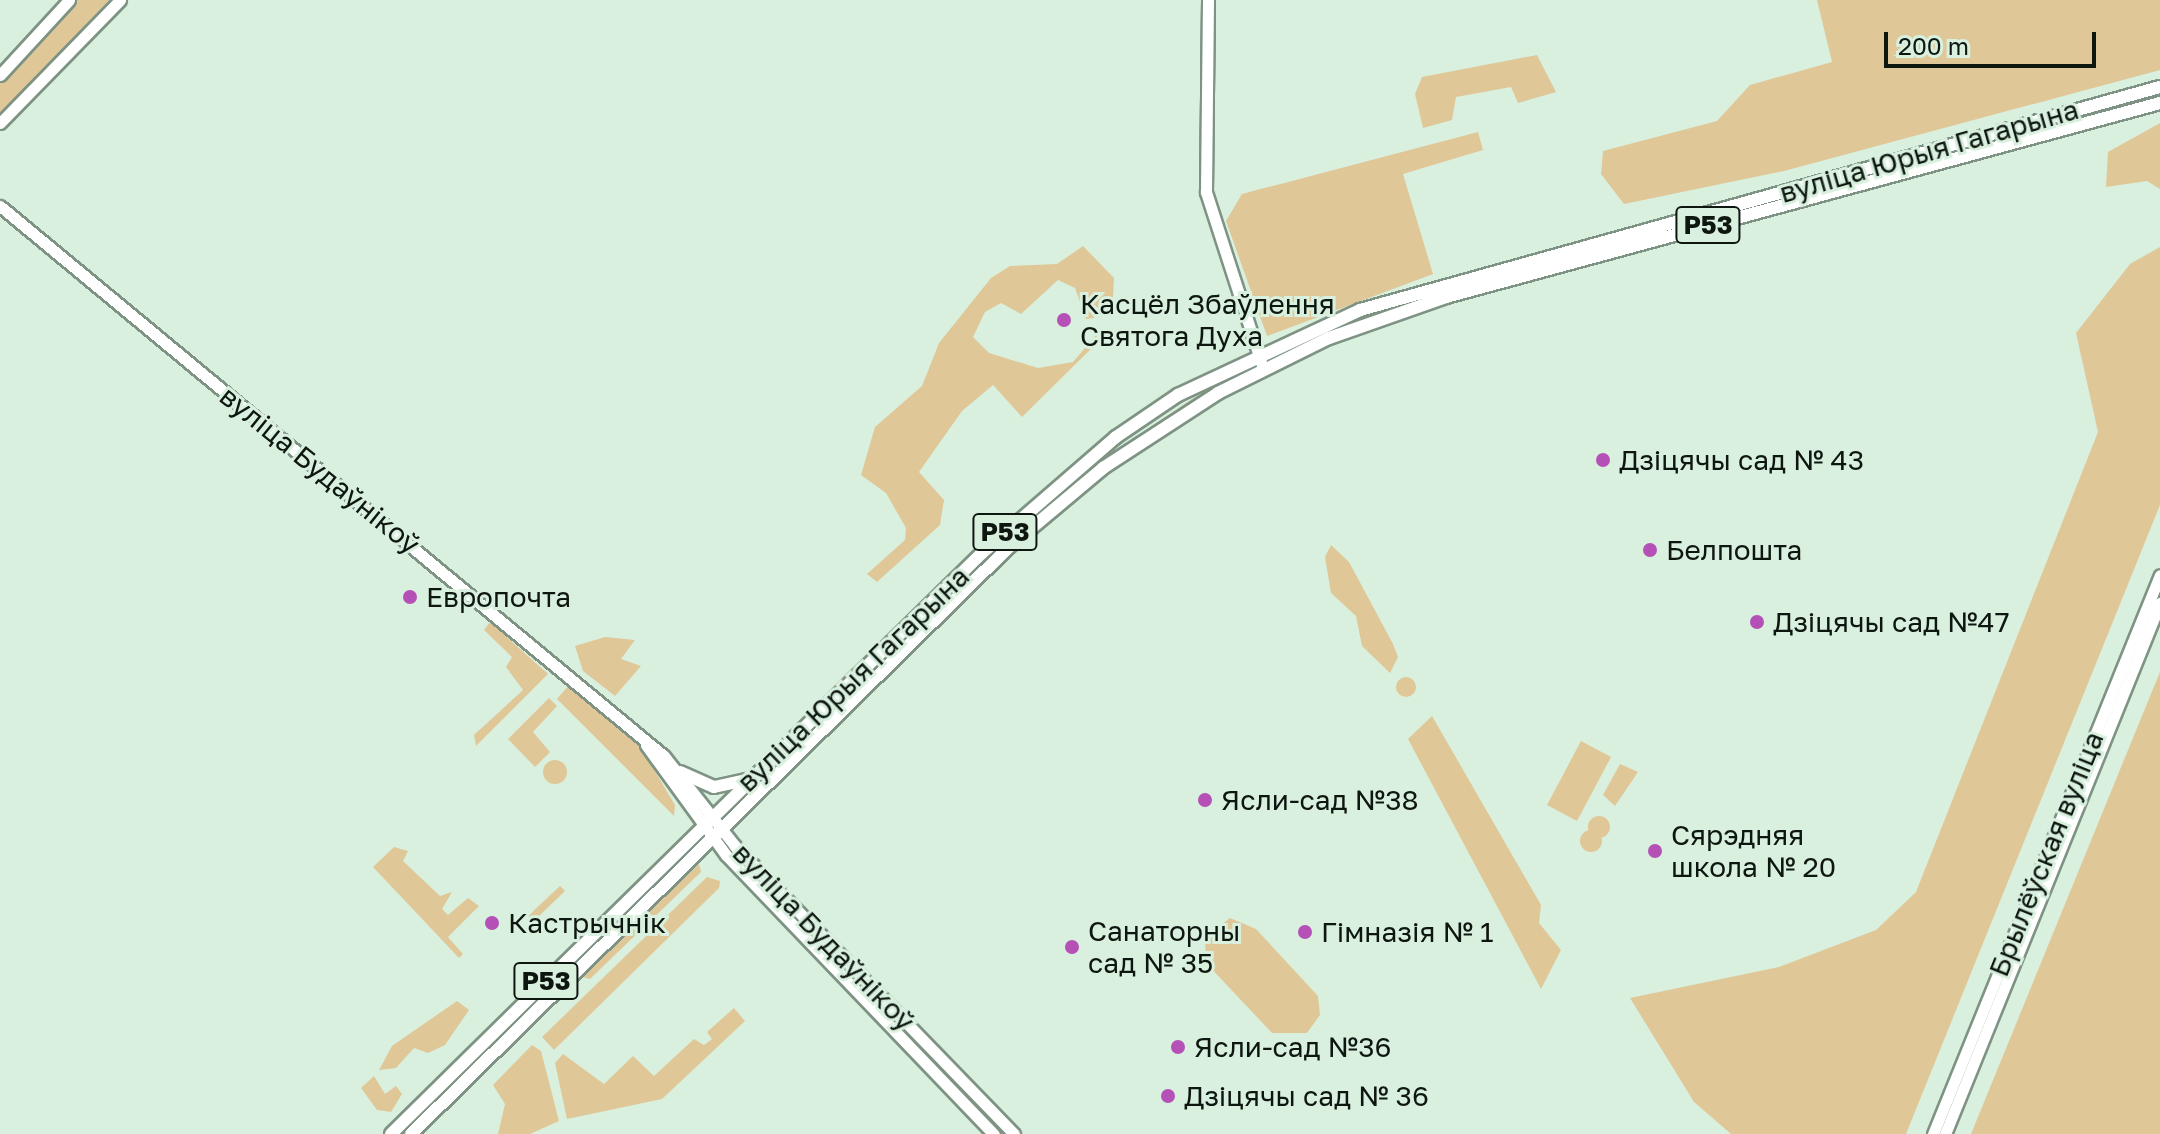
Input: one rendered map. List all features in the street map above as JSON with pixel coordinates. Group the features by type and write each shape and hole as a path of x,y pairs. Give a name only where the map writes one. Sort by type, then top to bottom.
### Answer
{"main road":[{"name":"вуліца Юрыя Гагарына","path":"391,1134 712,817 1043,498 1147,415 1257,354 1394,300 2160,87"},
{"name":"вуліца Юрыя Гагарына","path":"411,1134 1045,514 1159,428 1263,369 1446,297 2160,103"},
{"path":"680,772 714,787 752,779"}],"street":[{"path":"0,75 69,0"},
{"path":"0,123 120,0"},
{"path":"1208,0 1206,192 1263,369"},
{"name":"вуліца Будаўнікоў","path":"0,206 640,735 680,772 722,830 899,1037 994,1134"},
{"name":"Брылёўская вуліца","path":"1933,1134 2160,575"},
{"name":"Брылёўская вуліца","path":"1945,1134 2160,603"},
{"name":"вуліца Будаўнікоў","path":"640,735 712,839 910,1026 1014,1134"},
{"path":"899,1037 910,1026"}],"shaded area":[{"path":"73,0 109,0 0,114 0,78"},
{"path":"1817,0 2160,0 2160,70 1784,171 1624,204 1601,174 1603,151 1717,121 1750,85 1832,62"},
{"path":"1537,55 1556,92 1518,103 1511,87 1456,97 1452,120 1423,128 1415,94 1422,77"},
{"path":"2160,96 1429,297 1295,346 1405,301"},
{"path":"2160,123 2160,189 2147,181 2106,187 2108,152"},
{"path":"1478,132 1483,150 1403,174 1433,274 1267,336 1226,221 1242,194"},
{"path":"1083,246 1114,278 1113,299 1094,318 1086,319 1075,288 1058,280 1021,314 1001,303 985,312 973,337 989,353 1038,368 1073,362 1096,335 1099,341 1022,417 993,385 962,411 919,472 944,500 940,525 877,582 867,574 905,540 906,528 886,493 861,475 875,427 922,386 939,343 991,278 1010,266 1057,264"},
{"path":"2160,247 2160,505 1906,1134 1731,1134 1694,1102 1630,998 1779,967 1876,930 1916,892 2098,432 2076,333 2130,264"},
{"path":"1225,376 1062,492 737,807 788,750 1061,490"},
{"path":"1331,545 1349,562 1393,644 1398,657 1390,673 1362,646 1356,616 1331,593 1325,557"},
{"path":"490,622 548,674 476,746 474,735 523,690 506,667 512,657 484,630"},
{"path":"605,637 635,640 621,659 641,666 615,696 583,671 575,646"},
{"path":"2160,672 2160,1134 1971,1134 2153,689"},
{"path":"1406,677 1413,680 1416,687 1413,694 1406,697 1399,694 1396,687 1399,680"},
{"path":"569,685 638,743 675,805 674,816 557,699"},
{"path":"549,698 557,706 533,732 550,752 535,767 508,739"},
{"path":"1432,716 1541,905 1539,923 1561,950 1541,989 1408,739"},
{"path":"1581,741 1611,757 1577,821 1547,805"},
{"path":"555,760 563,764 567,772 563,780 555,784 547,780 543,772 547,764"},
{"path":"1620,764 1638,772 1615,806 1603,795"},
{"path":"1599,816 1607,819 1610,827 1607,835 1599,838 1591,835 1588,827 1591,819"},
{"path":"1591,830 1599,833 1602,841 1599,849 1591,852 1583,849 1580,841 1583,833"},
{"path":"688,846 646,897 398,1134"},
{"path":"394,847 408,851 403,861 440,896 452,892 442,909 448,915 468,898 479,906 448,937 463,954 459,958 373,867"},
{"path":"699,864 701,872 590,979 582,977"},
{"path":"707,877 720,881 719,888 554,1050 542,1037"},
{"path":"560,886 565,891 534,921 528,916"},
{"path":"1230,918 1256,929 1318,996 1320,1015 1307,1033 1272,1033 1206,963 1205,937"},
{"path":"457,1001 469,1010 445,1045 428,1053 414,1048 396,1068 379,1070 392,1046"},
{"path":"734,1008 745,1021 662,1099 567,1119 555,1063 563,1054 604,1084 633,1056 654,1076 694,1039 704,1045 712,1039 707,1032"},
{"path":"532,1045 541,1051 559,1121 530,1134 498,1134 505,1104 493,1085"},
{"path":"374,1076 385,1094 396,1086 402,1094 391,1112 377,1110 361,1088"}],"place":[{"name":"Касцёл Збаўлення Святога Духа","path":"1064,320"},
{"name":"Дзіцячы сад № 43","path":"1603,460"},
{"name":"Белпошта","path":"1650,550"},
{"name":"Европочта","path":"410,597"},
{"name":"Дзіцячы сад №47","path":"1757,622"},
{"name":"Ясли-сад №38","path":"1205,800"},
{"name":"Сярэдняя школа № 20","path":"1655,851"},
{"name":"Кастрычнік","path":"492,923"},
{"name":"Гімназія № 1","path":"1305,932"},
{"name":"Санаторны сад № 35","path":"1072,947"},
{"name":"Ясли-сад №36","path":"1178,1047"},
{"name":"Дзіцячы сад № 36","path":"1168,1096"}]}
